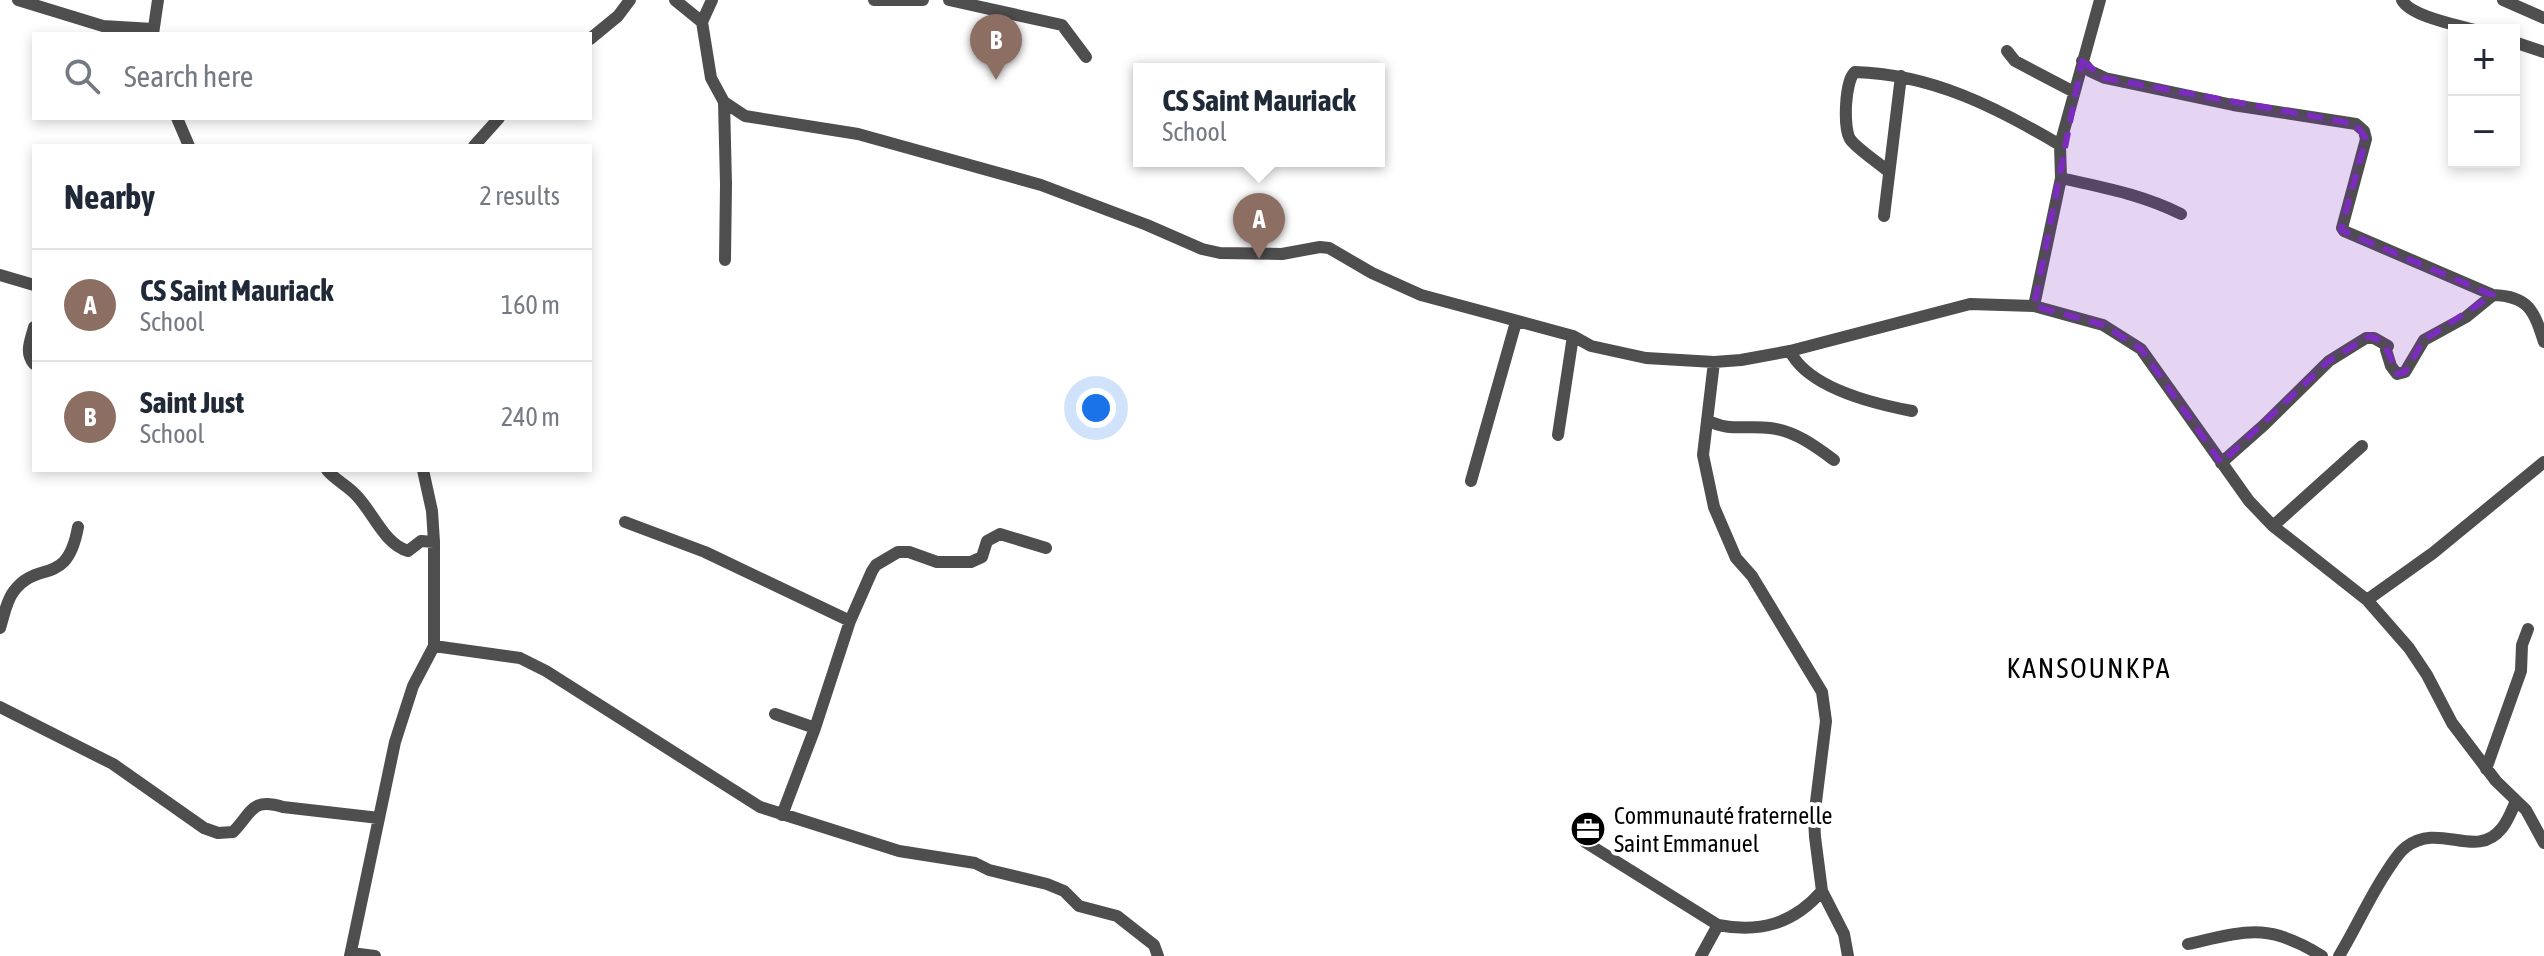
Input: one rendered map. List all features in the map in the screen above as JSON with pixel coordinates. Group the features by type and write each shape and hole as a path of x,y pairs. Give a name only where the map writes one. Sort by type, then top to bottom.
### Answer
{"street":[{"path":"18,0 103,26 153,31 158,0"},
{"path":"592,37 618,16 630,0"},
{"path":"675,0 702,22"},
{"path":"712,0 702,22 711,78 724,102 725,260"},
{"path":"874,0 923,0"},
{"path":"949,0 982,4 1062,25 1086,57"},
{"path":"2034,306 2061,178 2060,145 2100,0"},
{"path":"2402,0 2405,6 2419,13 2455,24"},
{"path":"2503,0 2544,18"},
{"path":"2520,44 2544,52"},
{"path":"2007,51 2015,61 2074,92"},
{"path":"2082,61 2090,71 2105,78 2233,105 2356,124 2364,131 2366,139 2342,228 2344,231 2493,295 2513,297 2526,304 2535,314 2544,342"},
{"path":"1889,172 1847,132 1849,78 1855,72 1901,76 1966,95 2015,118 2060,145"},
{"path":"1884,216 1901,76"},
{"path":"724,102 745,116 858,134 1041,185 1211,251 1282,254 1329,248 1372,273 1421,295 1573,336 1591,346 1646,358 1714,362 1741,360 1790,351 1970,304 2034,306 2103,325 2141,349 2249,501 2273,526 2367,600 2409,648 2452,723 2486,769 2521,806 2544,843"},
{"path":"178,120 188,144"},
{"path":"476,144 497,120"},
{"path":"2061,178 2138,195 2181,214"},
{"path":"0,275 32,284"},
{"path":"2221,463 2329,361 2366,338 2374,338 2388,346 2386,350 2391,366 2397,374 2405,372 2424,340 2466,317 2493,295"},
{"path":"2535,314 2544,303"},
{"path":"1471,481 1516,322"},
{"path":"32,334 28,355 32,361"},
{"path":"1558,435 1573,336"},
{"path":"1790,351 1797,362 1838,390 1870,402 1912,411"},
{"path":"1714,362 1703,455 1714,507 1736,558 1752,576 1822,692 1826,721 1814,818 1822,891 1844,934 1848,956"},
{"path":"1707,420 1721,427 1769,428 1787,432 1812,444 1834,460"},
{"path":"2273,526 2362,446"},
{"path":"2367,600 2433,553 2544,462"},
{"path":"328,472 356,494 400,549 408,551 421,541 434,542"},
{"path":"375,956 350,954 395,742 413,686 434,646 434,542 432,511 423,472"},
{"path":"625,522 705,552 850,621"},
{"path":"0,628 12,593 27,580 65,562 75,545 78,527"},
{"path":"782,815 850,621 872,571 892,554 909,552 937,562 971,562 982,557 987,541 1000,534 1046,548"},
{"path":"2486,769 2521,671 2522,645 2528,629"},
{"path":"434,646 520,658 559,679 760,807 899,851 975,863 1001,874 1047,884 1064,891 1079,906 1117,916 1154,945 1158,956"},
{"path":"0,707 113,764 204,828 218,833 233,832 249,811 259,804 268,803 379,818"},
{"path":"775,714 815,728"},
{"path":"2521,806 2544,821"},
{"path":"2339,956 2370,896 2403,849 2420,838 2450,837 2483,843 2496,835 2521,806"},
{"path":"1585,842 1718,925 1740,929 1762,928 1792,916 1813,902 1822,891"},
{"path":"1701,956 1718,925"},
{"path":"2188,944 2245,931 2266,932 2284,936 2322,956"}],"highlighted area":[{"path":"2082,61 2105,78 2356,124 2366,139 2341,230 2493,295 2424,340 2405,372 2397,374 2384,343 2370,336 2329,361 2221,463 2141,349 2103,325 2034,306"}],"place":[{"name":"Saint Just","path":"996,80"},
{"name":"CS Saint Mauriack","path":"1259,259"},
{"name":"Communauté fraternelle Saint Emmanuel","path":"1588,829"}],"district":[{"name":"KANSOUNKPA","path":"2089,668"}]}
